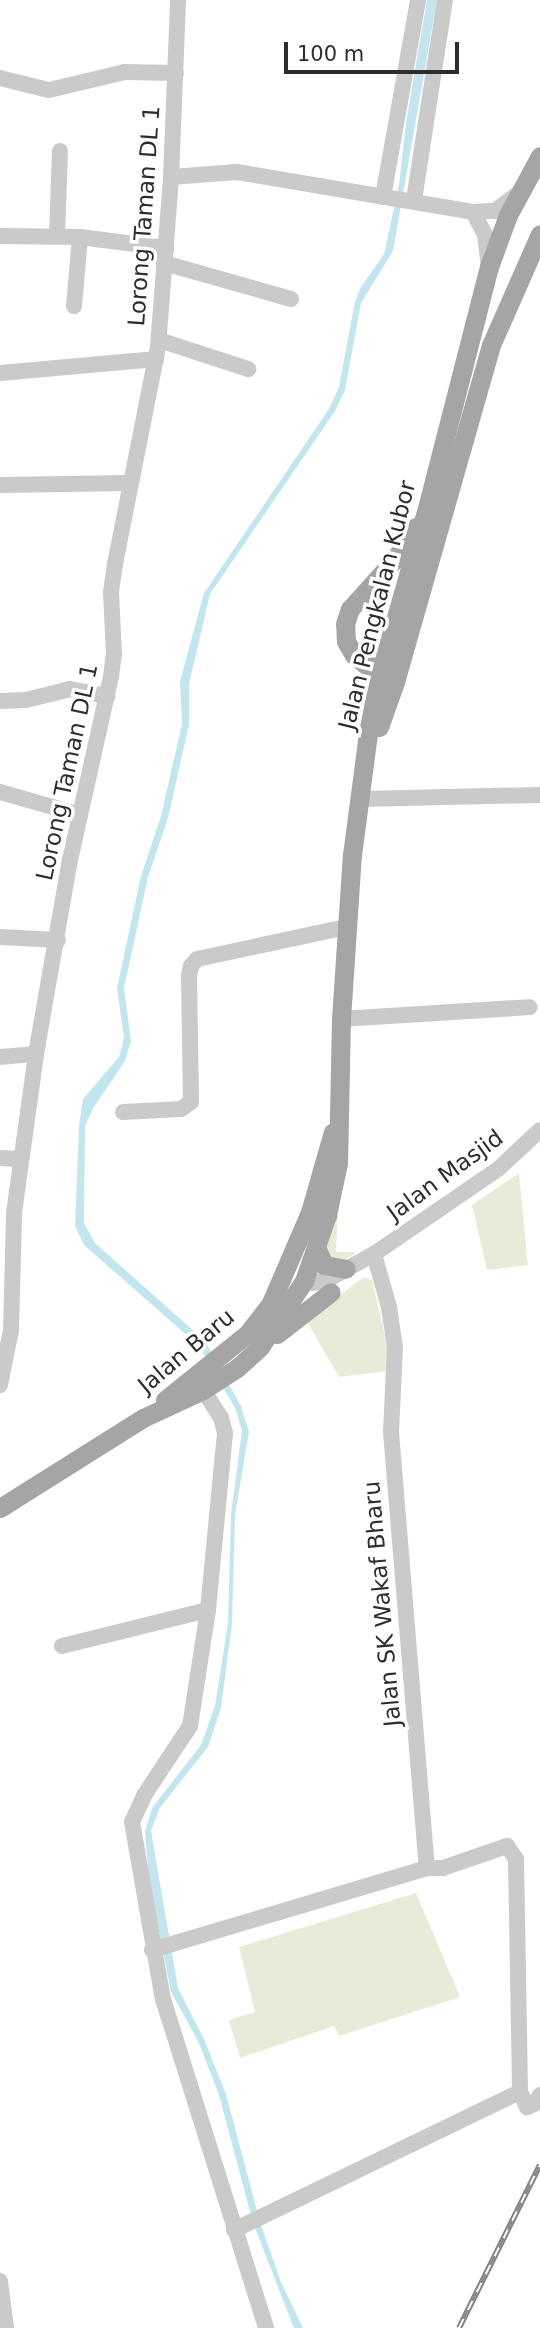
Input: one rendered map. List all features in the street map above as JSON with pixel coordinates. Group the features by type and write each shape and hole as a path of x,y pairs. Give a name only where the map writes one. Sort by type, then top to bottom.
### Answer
{"main road":[{"name":"Jalan Pengkalan Kubor","path":"364,771 368,733 382,669 489,267 519,192 540,156"},
{"name":"Jalan Pengkalan Kubor","path":"364,771 401,659 491,345 534,257 540,234"},
{"path":"401,659 382,669 366,665 354,655 346,641 345,624 350,609 395,559 427,508"},
{"name":"Jalan Baru","path":"143,1418 203,1390 237,1368 260,1347 299,1286 316,1247 338,1163 346,927 364,771"},
{"name":"Jalan Baru","path":"143,1418 240,1340 270,1305 296,1248 338,1118"},
{"path":"316,1247 324,1265 346,1269"},
{"path":"270,1305 299,1286 296,1248"},
{"path":"260,1347 331,1292"},
{"path":"0,1508 143,1418"}],"street":[{"name":"Lorong Taman DL 1","path":"0,1384 11,1330 14,1213 36,1054 80,815 107,696 114,654 111,592 159,340 171,177 178,0"},
{"path":"387,197 418,0"},
{"path":"412,200 445,0"},
{"path":"0,78 49,90 125,72 176,73"},
{"path":"57,236 60,151"},
{"path":"171,177 237,172 473,212 504,207 519,192"},
{"path":"473,212 485,235 489,267"},
{"path":"0,236 80,237 165,255 291,299"},
{"path":"74,306 80,237"},
{"path":"159,340 247,369"},
{"path":"0,373 156,359"},
{"path":"0,485 131,483"},
{"path":"0,701 26,700 70,690 107,696"},
{"path":"0,792 80,815"},
{"path":"360,799 540,795"},
{"path":"123,1112 181,1109 191,1102 189,976 191,966 197,959 346,927"},
{"path":"0,937 58,940"},
{"path":"341,1019 530,1007"},
{"path":"0,1057 36,1054"},
{"name":"Jalan Masjid","path":"299,1286 327,1280 374,1254 498,1169 540,1130"},
{"path":"0,1158 21,1159"},
{"name":"Jalan Masjid","path":"331,1292 352,1277 374,1254"},
{"name":"Jalan SK Wakaf Bharu","path":"374,1254 389,1307 395,1347 391,1432 427,1868"},
{"path":"299,1286 309,1295 331,1292"},
{"path":"203,1390 221,1418 225,1433 208,1609 190,1726 145,1794 132,1822 163,1999 266,2328"},
{"path":"62,1646 208,1609"},
{"path":"156,1949 427,1868 443,1868 507,1846 516,1859 520,2092 527,2107 540,2095"},
{"path":"234,2230 520,2092"},
{"path":"0,2281 6,2328"}],"green space":[{"path":"519,1173 528,1265 487,1270 472,1205"},
{"path":"334,1207 338,1212 336,1252 357,1252 344,1260 329,1260 323,1246"},
{"path":"364,1277 372,1280 387,1344 388,1371 339,1377 306,1320"},
{"path":"416,1893 460,1997 339,2036 334,2026 240,2058 229,2020 255,2012 239,1947"}],"water":[{"path":"427,0 437,0 393,251 361,303 345,390 335,411 210,594 189,684 189,725 168,818 148,877 124,988 131,1041 125,1061 94,1107 85,1126 84,1223 95,1243 205,1341 241,1406 249,1432 235,1515 232,1624 221,1708 208,1747 159,1809 151,1831 178,1988 204,2039 226,2094 260,2222 281,2282 303,2328 294,2328 253,2223 219,2095 198,2041 171,1992 149,1879 145,1831 152,1808 201,1745 215,1706 228,1623 231,1515 242,1430 235,1408 199,1346 84,1245 75,1226 79,1125 83,1099 119,1057 124,1038 117,988 141,876 161,816 182,724 180,681 204,593 329,409 339,387 355,301 361,287 384,254 399,185 406,123"}],"railway":[{"path":"459,2328 540,2165"}]}
